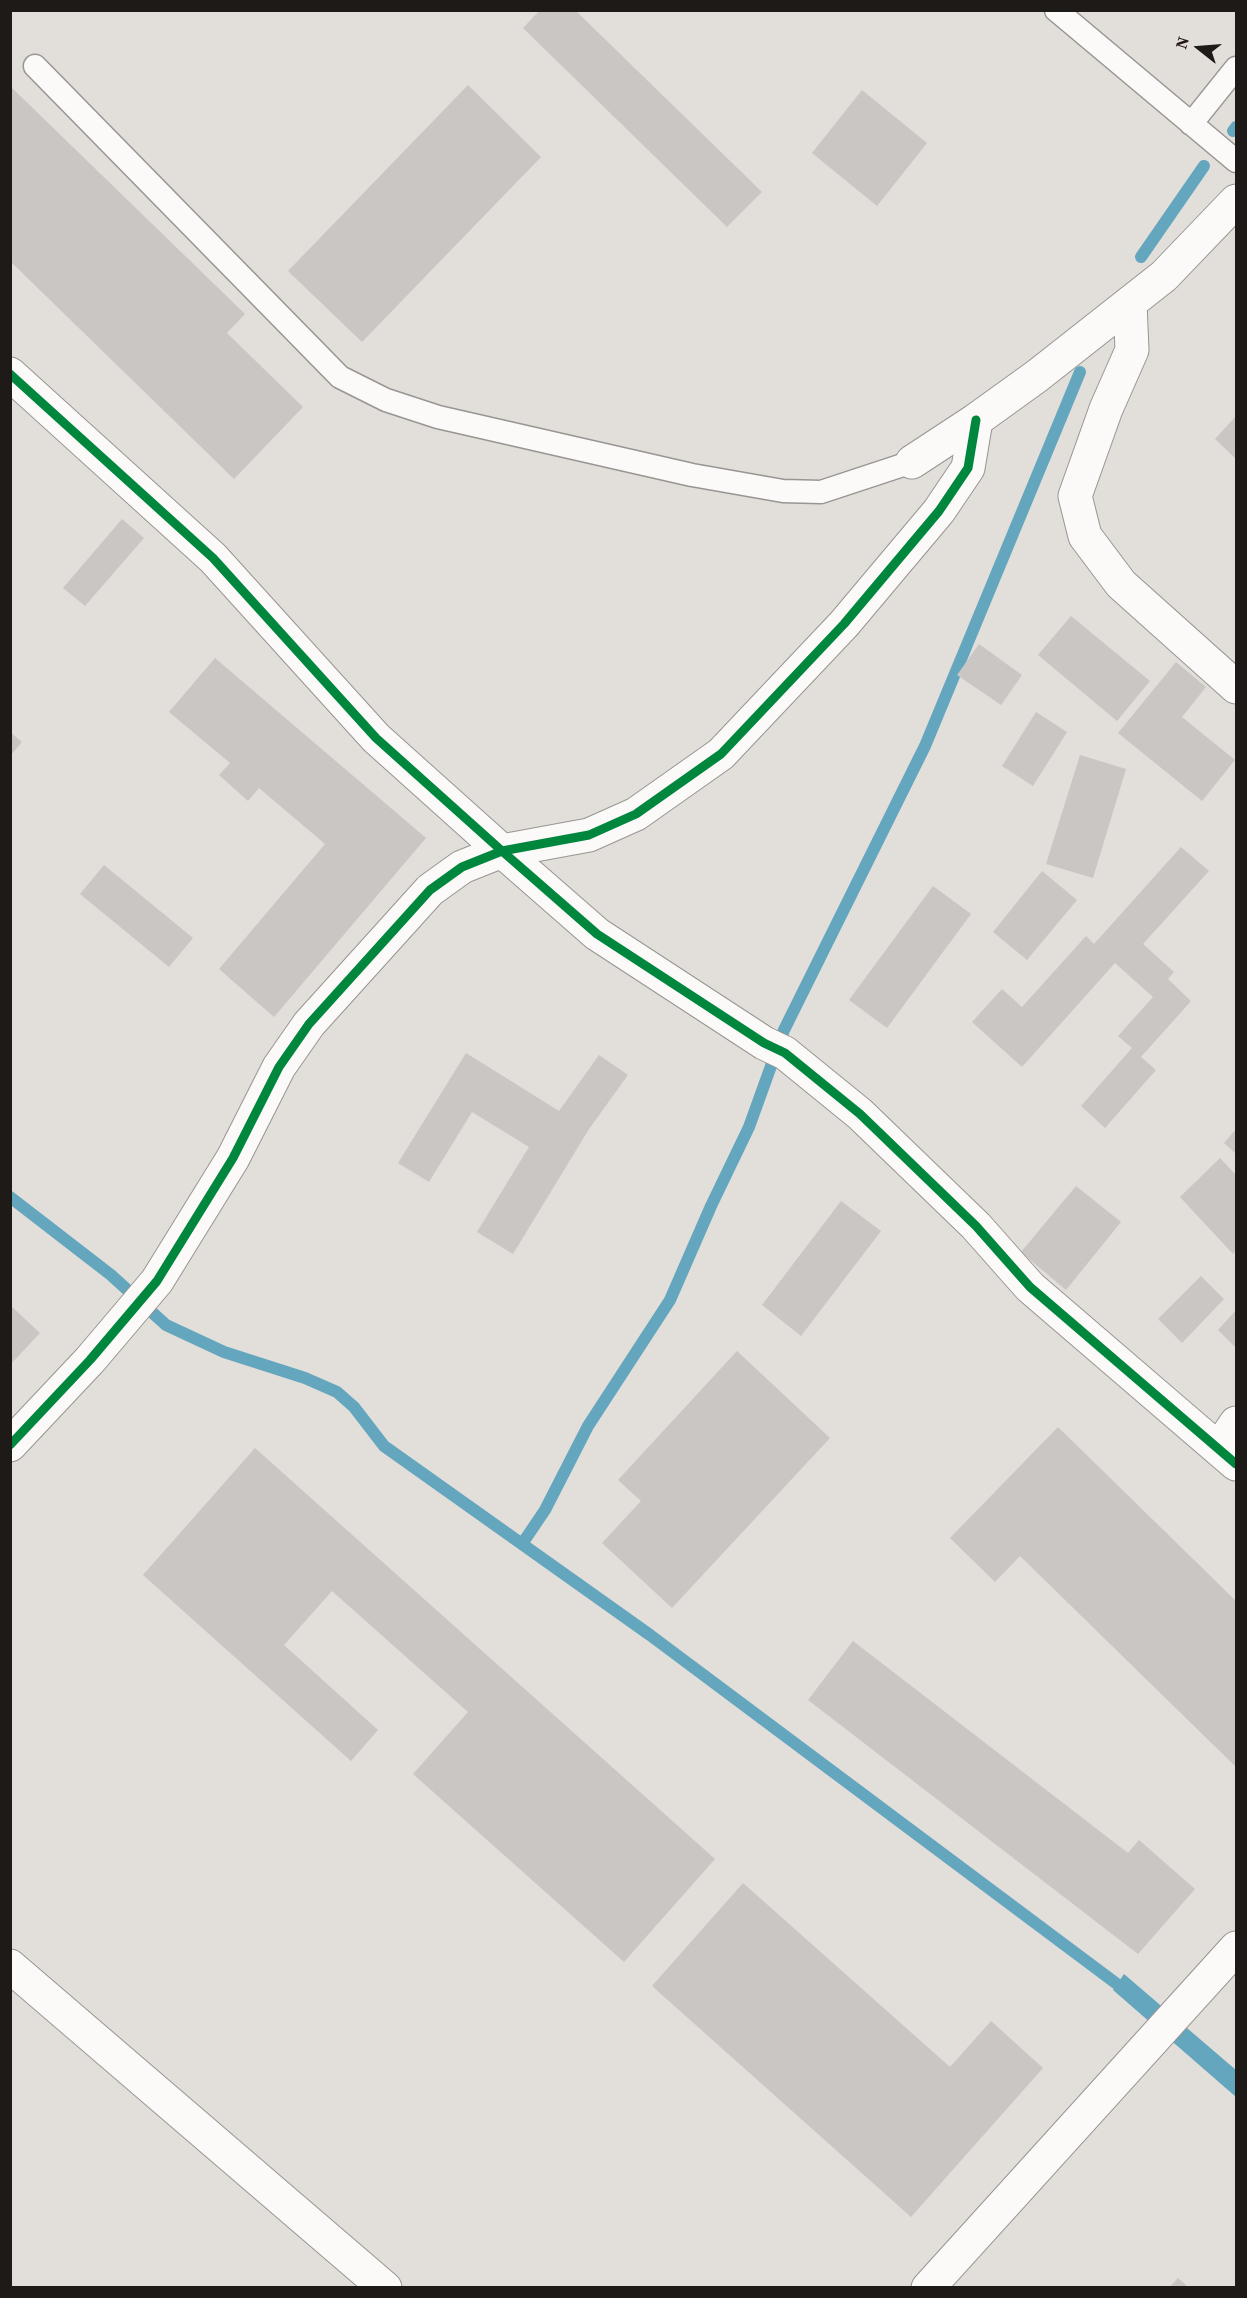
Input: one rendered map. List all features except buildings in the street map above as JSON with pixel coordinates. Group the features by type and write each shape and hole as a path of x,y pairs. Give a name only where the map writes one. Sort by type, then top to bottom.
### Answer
{"street":[{"path":"912,462 1037,376 1164,276 1236,201"},
{"path":"1130,303 1132,350 1106,409 1075,496 1085,536 1121,584 1236,687"},
{"path":"10,374 213,558 376,738 502,851 597,934 774,1048 861,1114 976,1226 1030,1287 1230,1445"},
{"path":"10,1445 123,1322 157,1281 233,1158 279,1067 309,1024 430,890 462,867 502,851 589,836 636,814 721,754 844,624 939,511 968,468 976,420"},
{"path":"928,2288 1236,1948"},
{"path":"10,1966 385,2288"}],"lane":[{"path":"1056,10 1236,161"},
{"path":"35,66 340,377 386,400 438,417 692,475 783,491 821,492 912,462"},
{"path":"1191,124 1236,68"}],"water":[{"path":"1124,1974 1236,2070 1236,2097 1113,1990"}],"waterway":[{"path":"1233,131 1236,127"},
{"path":"1141,257 1204,166"},
{"path":"522,1544 545,1510 588,1426 670,1300 749,1127 784,1030 925,746 1080,372"},
{"path":"10,1197 111,1275 166,1325 224,1352 305,1378 337,1392 354,1407 384,1446 650,1635 1129,1993"}],"cycle path":[{"path":"10,374 213,558 376,738 502,851 597,934 764,1043 785,1053 860,1114 976,1226 1030,1287 1236,1464"},
{"path":"10,1445 90,1360 157,1281 233,1158 279,1067 309,1024 430,890 462,867 502,851 589,835 636,814 721,754 844,624 939,511 968,468 976,420"}]}
